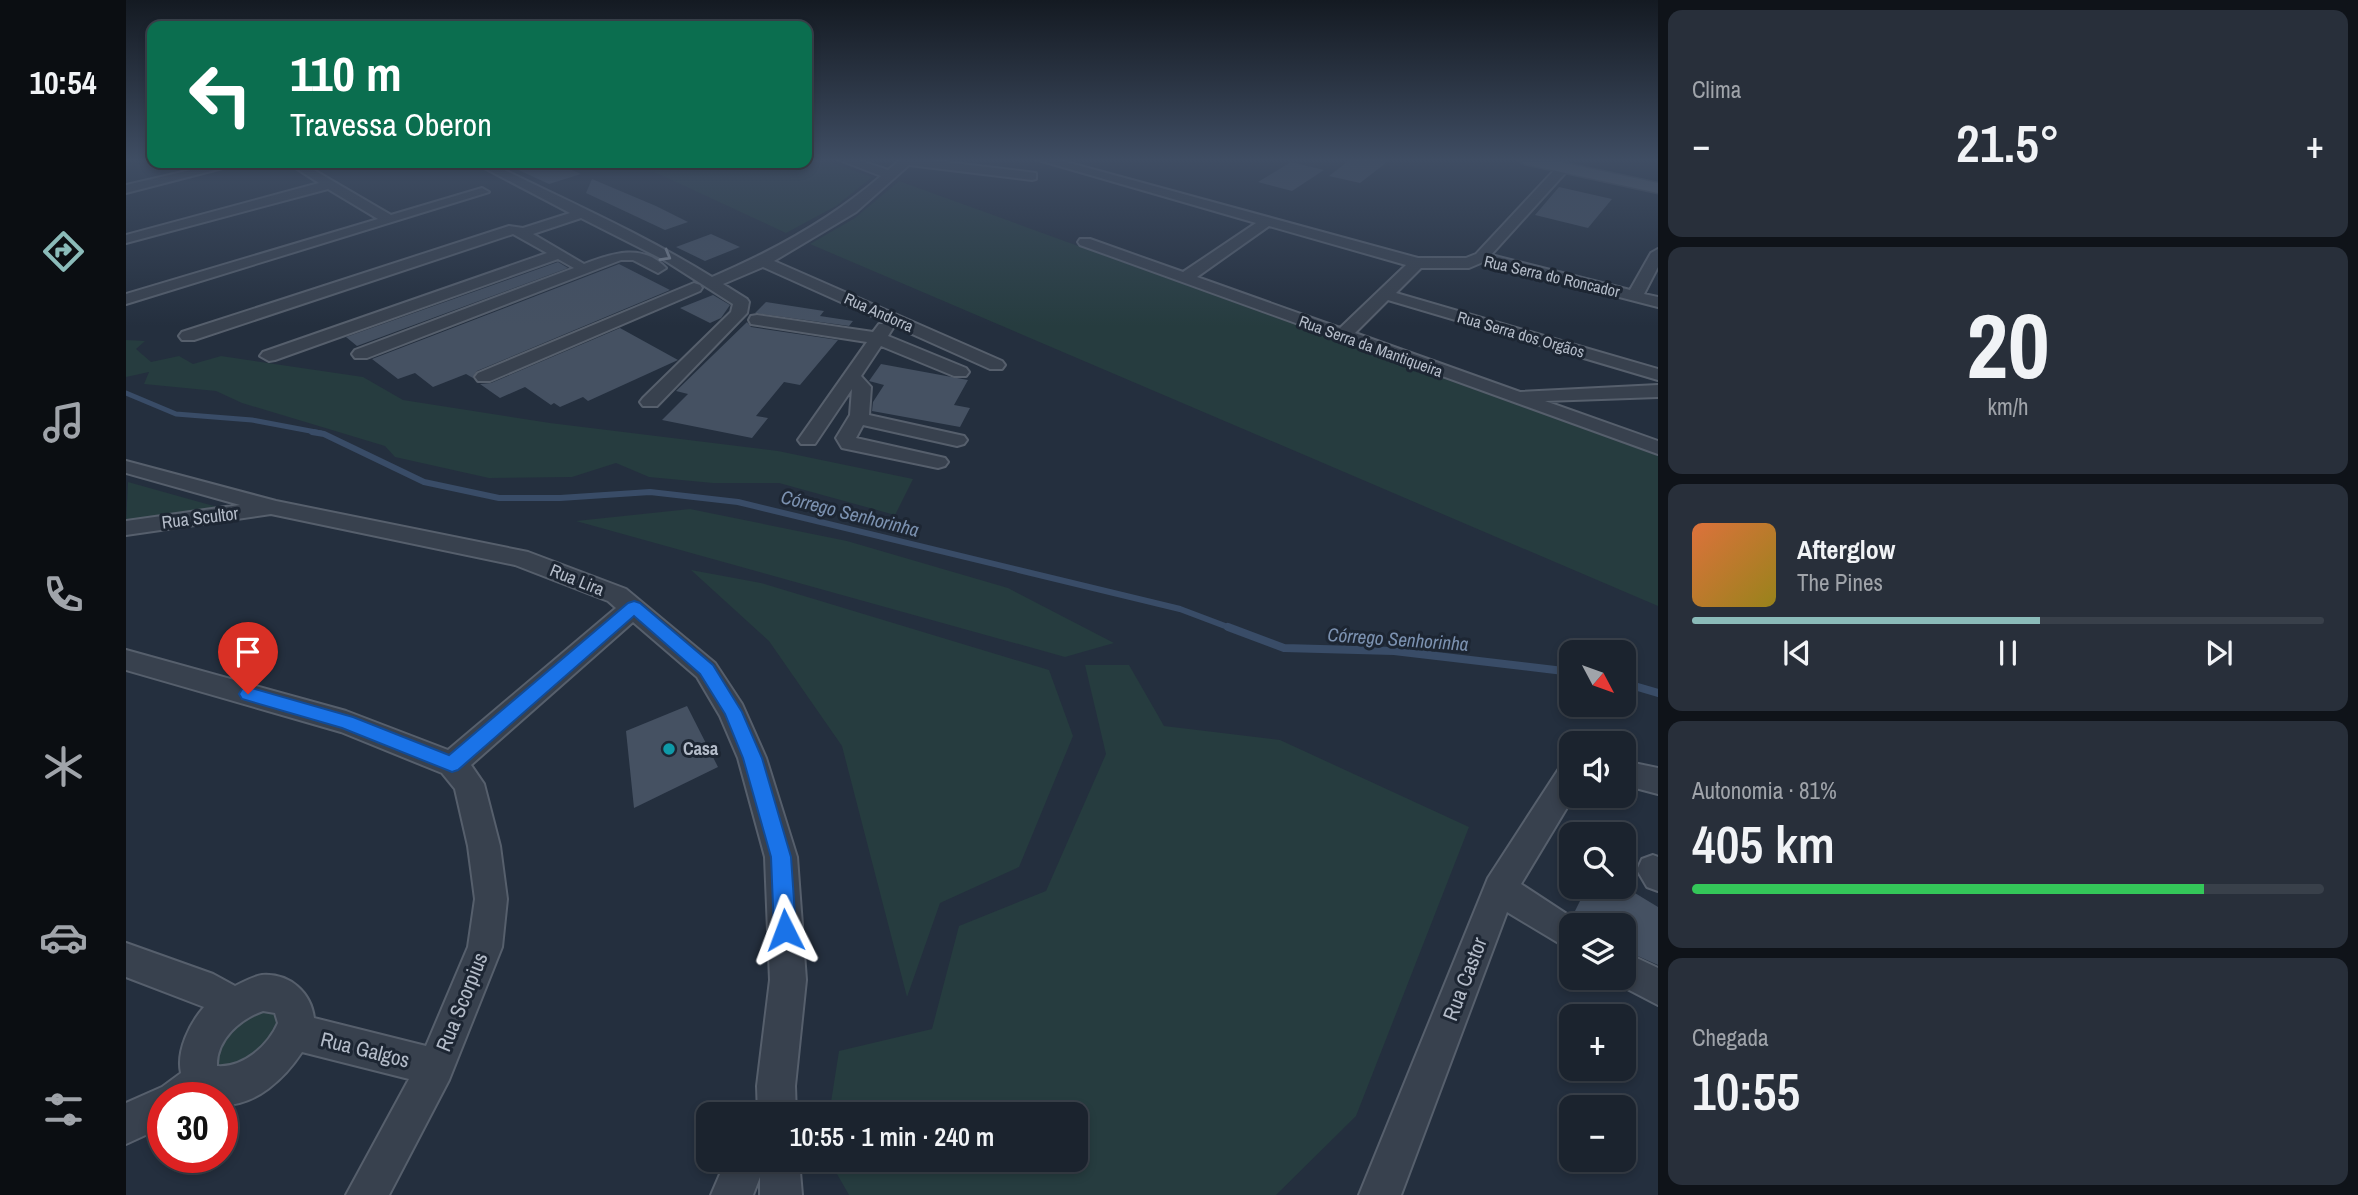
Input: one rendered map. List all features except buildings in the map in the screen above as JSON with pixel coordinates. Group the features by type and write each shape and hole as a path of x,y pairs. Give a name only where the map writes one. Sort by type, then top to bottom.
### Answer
{"street":[{"path":"126,239 216,215"},
{"path":"381,215 390,220"},
{"path":"126,299 407,215"},
{"path":"522,233 576,215"},
{"path":"589,215 669,257 702,286"},
{"path":"484,377 763,261 842,215"},
{"name":"Rua Serra do Roncador","path":"1236,215 1417,263 1469,263 1481,257 1658,302"},
{"path":"1481,257 1517,215"},
{"path":"1185,278 1265,223"},
{"path":"188,336 514,229 577,264"},
{"name":"Rua Serra da Mantiqueira","path":"1086,242 1658,448"},
{"path":"1635,296 1658,253"},
{"path":"269,356 559,254"},
{"path":"361,354 620,256 636,256 741,302 739,313 650,402"},
{"name":"Rua Andorra","path":"763,261 996,365"},
{"path":"1342,336 1417,263"},
{"name":"Rua Serra dos Orgãos","path":"1383,294 1658,375"},
{"path":"808,440 891,318"},
{"path":"757,320 877,338 960,372"},
{"path":"849,379 858,381 862,387 859,416 846,438 849,444 938,462"},
{"path":"1514,397 1658,391"},
{"path":"859,416 869,422 957,440"},
{"name":"Rua Lira","path":"126,467 275,508 520,558 617,595 706,670 733,712 752,758 781,857 788,980 772,1102"},
{"name":"Rua Scultor","path":"126,528 275,508"},
{"path":"126,660 346,722 452,764 634,607"},
{"name":"Rua Scorpius","path":"367,1195 436,1068 485,947 491,899 484,846 469,784 452,764"},
{"path":"1636,776 1658,781"},
{"name":"Rua Castor","path":"1380,1195 1500,889 1559,795"},
{"path":"1500,889 1559,927"},
{"path":"126,960 213,992 233,1006"},
{"path":"1636,975 1658,987"},
{"path":"194,1082 198,1071 197,1058 208,1030 233,1006 263,993 287,998 294,1006 294,1032 281,1053 261,1073 238,1082"},
{"name":"Rua Galgos","path":"294,1032 436,1068"},
{"path":"126,1124 147,1114"},
{"path":"732,1195 741,1172"},
{"path":"780,1172 781,1195"}],"green space":[{"path":"747,215 820,215 786,233"},
{"path":"859,215 992,215 1658,456 1658,606 810,244"},
{"path":"126,340 145,341 136,349 151,362 179,356 193,364 221,356 363,377 403,400 550,423 778,451 913,479 895,515 779,483 713,483 649,477 616,463 572,477 489,478 395,457 385,446 242,403 216,391 144,384 149,372 126,377"},
{"path":"128,482 228,510 126,523"},
{"path":"690,509 847,541 1008,588 1114,643 1065,657 576,521"},
{"path":"691,570 761,583 1049,670 1073,736 1019,867 940,903 907,997 842,746 769,641"},
{"path":"1085,665 1129,665 1164,726 1280,740 1469,827 1356,1116 1276,1195 849,1195 836,1172 1088,1172 1088,1102 831,1102 839,1051 932,1029 959,926 1046,891 1106,754"},
{"path":"256,1009 274,1010 281,1025 244,1070 216,1066 217,1038"}],"waterway":[{"name":"Córrego Senhorinha","path":"126,393 176,414 252,420 321,433"},
{"name":"Córrego Senhorinha","path":"312,432 324,434 424,482 499,498 560,498 650,492 738,502 1180,609 1233,629"},
{"name":"Córrego Senhorinha","path":"1228,627 1284,648 1394,651 1559,670"},
{"name":"Córrego Senhorinha","path":"1636,687 1658,693"}],"place":[{"name":"Casa","path":"669,749"}],"route":[{"path":"248,694 346,722 452,764 634,607 706,670 733,712 752,758 781,857 785,930"}]}
